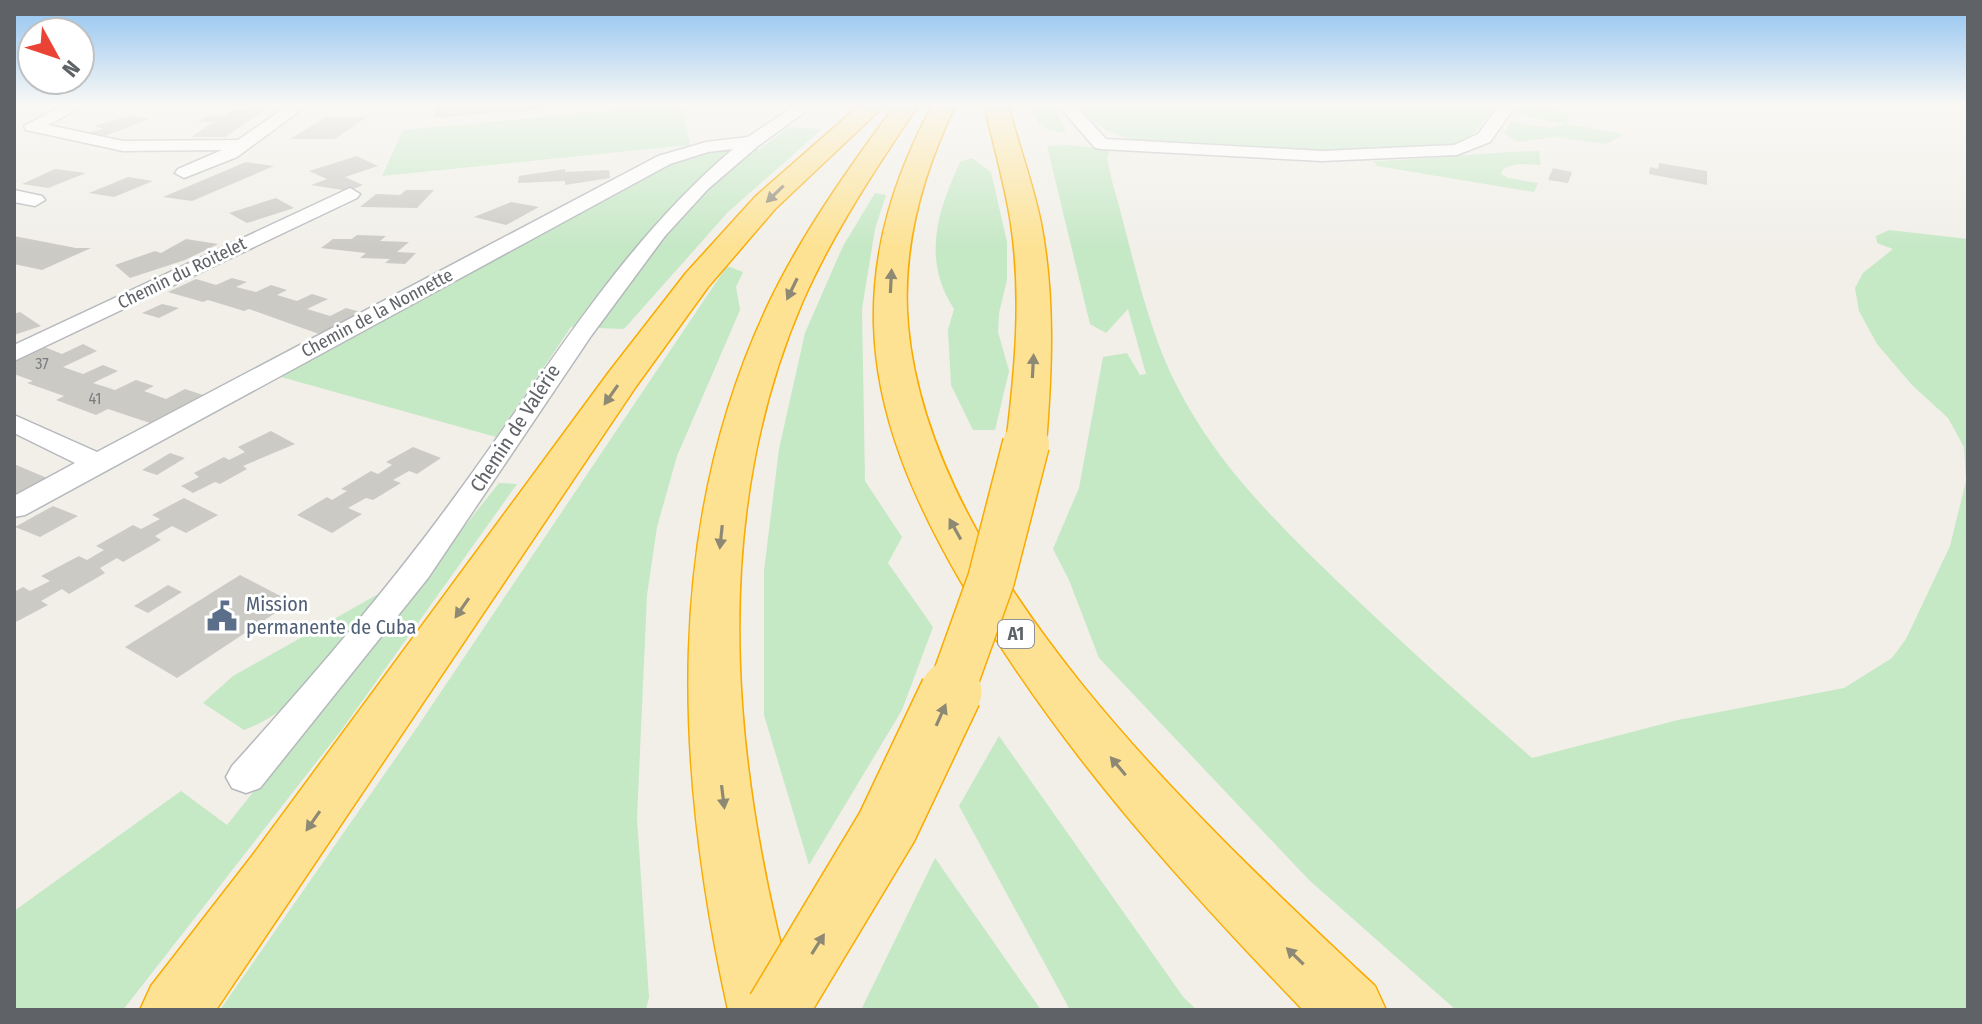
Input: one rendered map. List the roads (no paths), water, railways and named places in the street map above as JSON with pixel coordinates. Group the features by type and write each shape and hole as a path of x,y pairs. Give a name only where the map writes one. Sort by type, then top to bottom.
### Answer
{"highway":[{"path":"175,1010 274,876 613,393 697,280 765,203 822,152"},
{"path":"763,1010 731,864 718,760 714,640 722,527 743,417 788,296 837,209 876,152"},
{"name":"A1","path":"921,152 902,205 890,293 895,354 906,411 922,460 946,514 1023,645 1080,721 1153,807 1244,906 1351,1010"},
{"path":"777,1010 876,843 942,713 997,563 1026,444 1033,370 1033,280 1021,197 1009,152"}],"street":[{"path":"184,173 228,152"},
{"name":"Chemin de la Nonnette","path":"14,508 664,160 691,152"},
{"name":"Chemin de Valérie","path":"246,777 320,691 465,505 605,297 665,222 739,152"},
{"path":"1264,152 1352,156 1412,152"},
{"name":"Chemin du Roitelet","path":"14,354 350,194"},
{"path":"14,196 35,200"},
{"path":"14,423 97,463"}],"place":[{"name":"Mission permanente de Cuba","path":"222,616"}]}
